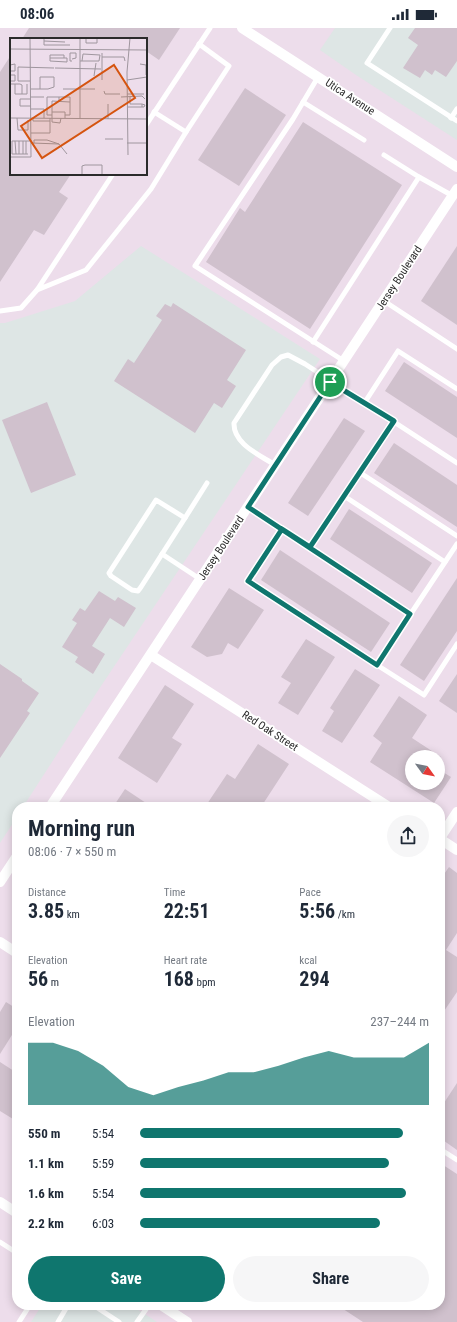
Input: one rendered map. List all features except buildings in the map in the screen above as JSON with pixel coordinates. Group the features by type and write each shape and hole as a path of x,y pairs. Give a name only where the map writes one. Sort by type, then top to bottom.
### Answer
{"street":[{"name":"Utica Avenue","path":"242,28 457,167"},
{"name":"Jersey Boulevard","path":"53,802 455,192"},
{"name":"Red Oak Street","path":"151,655 381,802"},
{"path":"445,831 457,812"},
{"path":"445,842 457,850"},
{"path":"0,882 12,864"},
{"path":"0,942 12,950"},
{"path":"0,1202 12,1210"},
{"path":"169,1310 187,1322"}],"lane":[{"path":"147,123 210,28"},
{"path":"390,28 367,63 457,121"},
{"path":"37,290 86,270 152,188 186,132 230,66 199,44"},
{"path":"318,77 293,119 195,266 344,361"},
{"path":"303,102 364,140"},
{"path":"451,118 457,109"},
{"path":"154,112 186,132"},
{"path":"384,155 419,177 455,192"},
{"path":"0,311 21,308 37,290 112,175"},
{"path":"313,342 419,177"},
{"path":"384,301 457,349"},
{"path":"365,402 398,351 457,389"},
{"path":"276,465 249,448 240,440 234,429 234,423 272,365 282,357 288,355 365,402 457,463"},
{"path":"310,547 394,421"},
{"path":"359,472 457,536"},
{"path":"185,518 156,500 109,573 111,576 132,590 138,591 208,483"},
{"path":"344,496 445,562"},
{"path":"248,507 410,614"},
{"path":"282,529 248,581 424,695 457,644"},
{"path":"377,665 445,562 455,552 457,544"},
{"path":"162,554 200,579"},
{"path":"445,1152 457,1160"},
{"path":"0,1242 12,1250"},
{"path":"19,1322 27,1310"},
{"path":"58,1322 65,1310"},
{"path":"101,1310 119,1322"},
{"path":"138,1322 146,1310"}],"shaded area":[{"path":"335,28 457,28 457,140 320,50"},
{"path":"141,246 320,359 99,689 26,802 12,802 12,825 0,843 0,323 5,323 75,301"},
{"path":"39,1310 139,1310 157,1322 31,1322"}],"route":[{"path":"330,382 248,507 310,547 410,614 377,665 248,581 282,529 310,547 394,421 330,382"}]}
